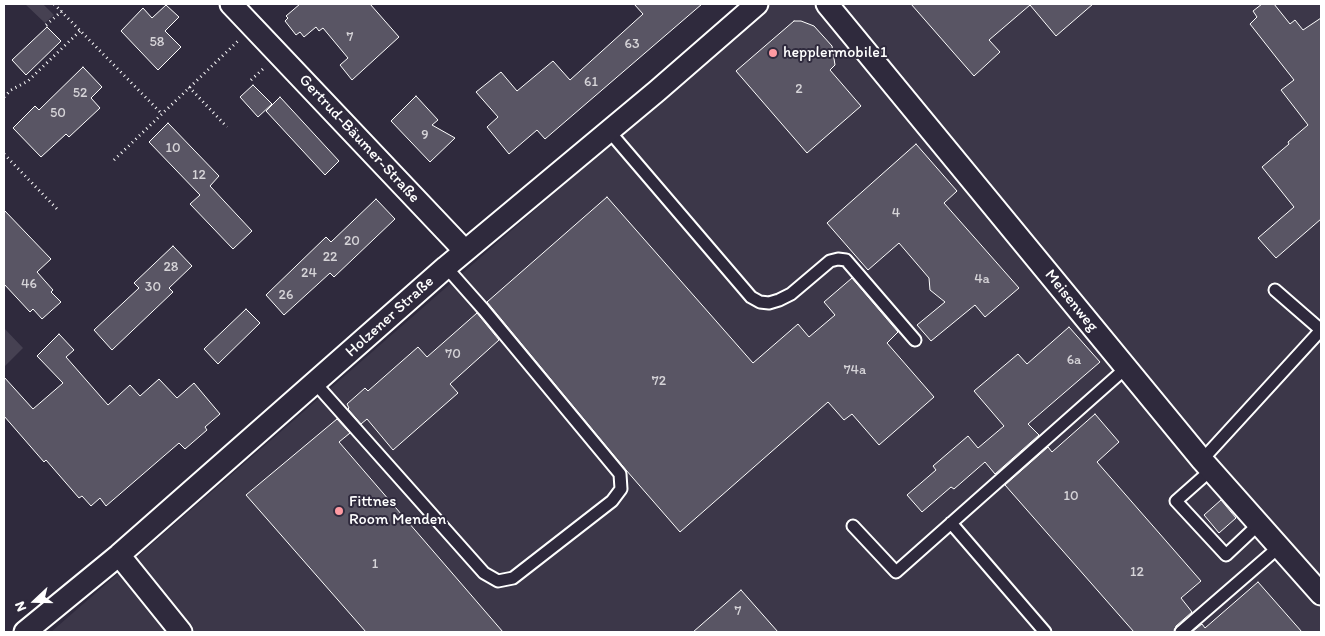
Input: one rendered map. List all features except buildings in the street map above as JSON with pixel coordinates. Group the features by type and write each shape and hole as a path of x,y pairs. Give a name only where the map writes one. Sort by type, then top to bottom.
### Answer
{"street":[{"name":"Holzener Straße","path":"25,632 118,555 446,267 757,4"},
{"name":"Meisenweg","path":"827,4 1206,465 1321,594"},
{"name":"Gertrud-Bäumer-Straße","path":"245,12 465,251"},
{"path":"118,555 181,632"}],"lane":[{"path":"609,131 751,297 760,302 769,303 779,300 791,294 830,261 846,260 915,340"},
{"path":"315,383 484,573 498,581 513,578 612,501 621,489 620,474 446,267"},
{"path":"1259,524 1226,555 1176,501 1321,330 1275,290"},
{"path":"853,526 896,572 1126,368"},
{"path":"951,523 1045,632"},
{"path":"1181,632 1280,547"}],"path":[{"path":"54,4 162,114"},
{"path":"46,25 62,11"},
{"path":"114,160 189,88 245,12"},
{"path":"4,97 11,90 28,81 81,30"},
{"path":"189,88 226,127"},
{"path":"4,154 59,211"}],"shaded area":[{"path":"25,4 43,4 54,15 45,23"},
{"path":"771,4 1321,4 1321,632 51,632"},
{"path":"4,328 23,348 4,367"}],"place":[{"name":"hepplermobile1","path":"773,53"},
{"name":"Fittnes Room Menden","path":"339,511"}]}
